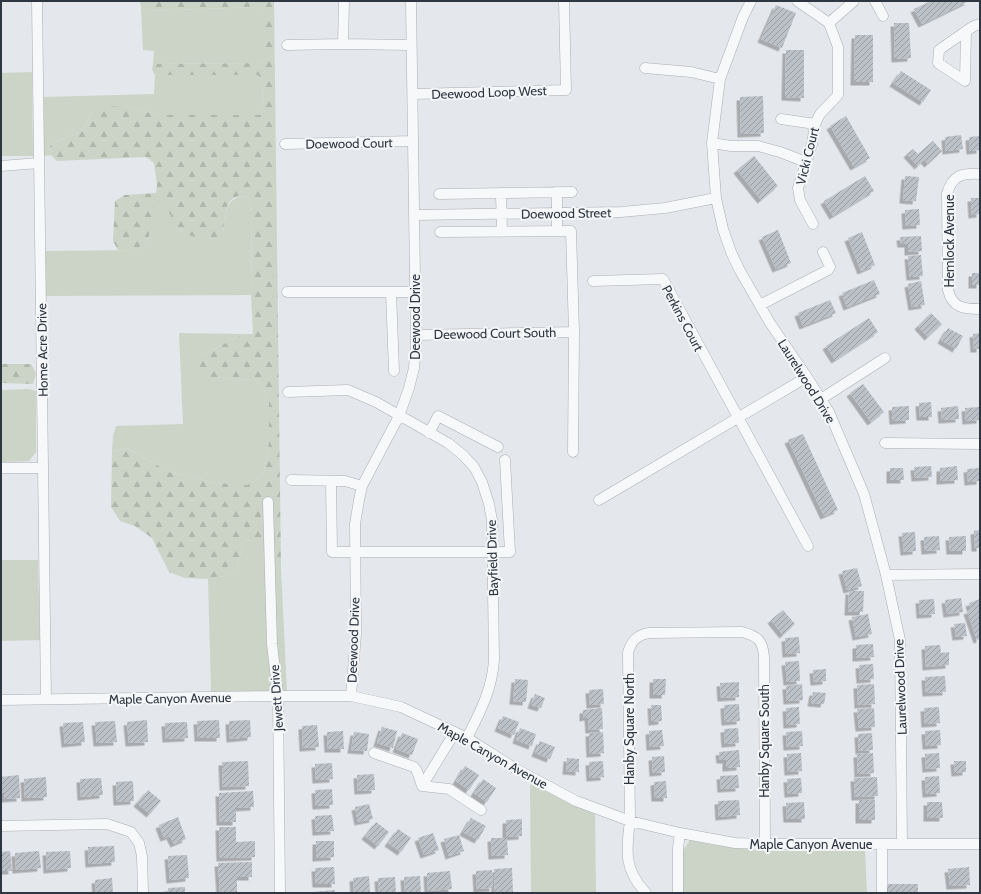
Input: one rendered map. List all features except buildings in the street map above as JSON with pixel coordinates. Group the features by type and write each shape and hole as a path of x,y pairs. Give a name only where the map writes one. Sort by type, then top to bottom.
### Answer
{"street":[{"name":"Home Acre Drive","path":"37,1 46,699"},
{"path":"344,1 344,44"},
{"name":"Deewood Drive","path":"351,696 356,634 354,552 358,500 362,486 399,416 414,368 416,335 411,1"},
{"name":"Deewood Loop West","path":"413,94 566,90 564,1"},
{"name":"Laurelwood Drive","path":"751,1 743,17 720,79 712,143 716,198 723,230 731,252 760,305 829,412 864,494 886,575 900,640 902,844"},
{"path":"797,1 829,23 854,1"},
{"path":"875,1 883,16"},
{"name":"Vicki Court","path":"813,224 800,200 798,188 812,144 815,124 820,114 838,94 838,47 829,23"},
{"path":"966,31 965,81 938,63 939,50 966,31 980,24"},
{"path":"287,45 411,45"},
{"path":"645,68 691,72 720,79"},
{"path":"781,119 815,124"},
{"name":"Doewood Court","path":"285,144 413,142"},
{"path":"712,143 731,146 758,146 780,152 806,162"},
{"path":"1,166 39,163"},
{"name":"Hemlock Avenue","path":"980,174 962,175 954,179 949,186 948,194 948,290 950,298 961,307 968,309 980,309"},
{"path":"557,192 557,231"},
{"path":"440,194 572,192"},
{"path":"501,193 502,232"},
{"name":"Doewood Street","path":"415,215 628,212 665,208 716,198"},
{"path":"440,232 571,231 574,332 573,452"},
{"path":"760,305 828,270 830,267 823,252"},
{"name":"Perkins Court","path":"593,281 663,279 808,546"},
{"path":"287,292 415,292"},
{"path":"391,292 394,371"},
{"name":"Deewood Court South","path":"416,335 574,332"},
{"path":"821,399 885,358"},
{"path":"599,500 807,376"},
{"name":"Bayfield Drive","path":"288,392 348,390 376,402 448,443 463,455 474,467 482,482 492,520 494,660 492,678 482,709 467,738"},
{"path":"429,433 438,416 498,447"},
{"path":"885,443 980,444"},
{"path":"331,481 332,552 510,552 505,460"},
{"path":"1,468 42,468"},
{"path":"291,480 345,481 362,486"},
{"name":"Jewett Drive","path":"268,502 272,644 278,696 280,893"},
{"path":"886,575 980,574"},
{"name":"Hanby Square South","path":"636,638 642,634 649,633 742,632 751,634 758,639 763,648 764,657 765,844"},
{"name":"Hanby Square North","path":"636,638 630,645 628,653 630,821 627,841 629,867 637,884 646,893"},
{"name":"Maple Canyon Avenue","path":"1,700 351,696 401,707 455,732 516,769 576,801 630,821 680,833 735,843 980,844"},
{"path":"422,786 455,732"},
{"path":"374,752 414,767 417,771 422,786"},
{"path":"422,786 442,787 449,789 481,810"},
{"path":"1,826 107,824 131,832 139,843 142,856 143,893"},
{"path":"678,893 678,848 680,833"},
{"path":"882,844 882,893"}],"green space":[{"path":"140,1 274,1 281,569 276,569 267,546 253,540 244,541 236,569 229,575 208,579 185,578 169,572 152,538 135,526 120,521 111,507 112,452 127,448 169,472 216,483 247,485 260,478 264,472 269,442 269,402 262,385 254,380 212,377 202,371 199,364 201,356 243,334 253,334 251,295 252,212 249,199 240,196 230,201 227,206 224,219 223,237 213,238 197,237 183,232 162,201 155,203 147,246 141,250 118,250 113,241 115,201 125,195 156,193 157,185 154,163 146,157 57,161 51,155 50,146 59,140 82,131 92,112 98,106 127,107 158,115 259,115 263,112 262,78 257,75 155,75 152,70 153,64 257,63 261,60 261,10 257,7 146,11 141,7"},
{"path":"141,7 147,11 257,7 261,10 261,60 257,63 153,64 154,51 143,50"},
{"path":"32,72 33,156 1,156 1,73"},
{"path":"155,75 257,75 262,78 263,112 259,115 158,115 127,107 92,112 82,131 59,140 50,146 51,155 44,156 43,97 154,94"},
{"path":"241,196 249,199 252,212 251,295 45,296 45,251 141,250 147,246 154,203 162,200 182,232 223,237 224,218 228,207 231,202"},
{"path":"179,333 243,334 201,356 212,377 254,380 262,385 269,402 269,442 264,472 260,478 247,486 216,483 169,472 127,448 112,452 113,436 116,426 183,424"},
{"path":"1,364 31,364 36,373 33,384 1,383"},
{"path":"29,389 36,391 36,452 29,461 1,462 1,390"},
{"path":"254,540 267,546 276,569 281,569 287,692 211,692 208,579 229,575 236,569 244,541"},
{"path":"1,560 38,560 40,640 1,641"},
{"path":"530,784 595,814 596,893 531,893"},
{"path":"690,840 713,845 760,851 865,851 867,893 683,893 683,850"}]}
